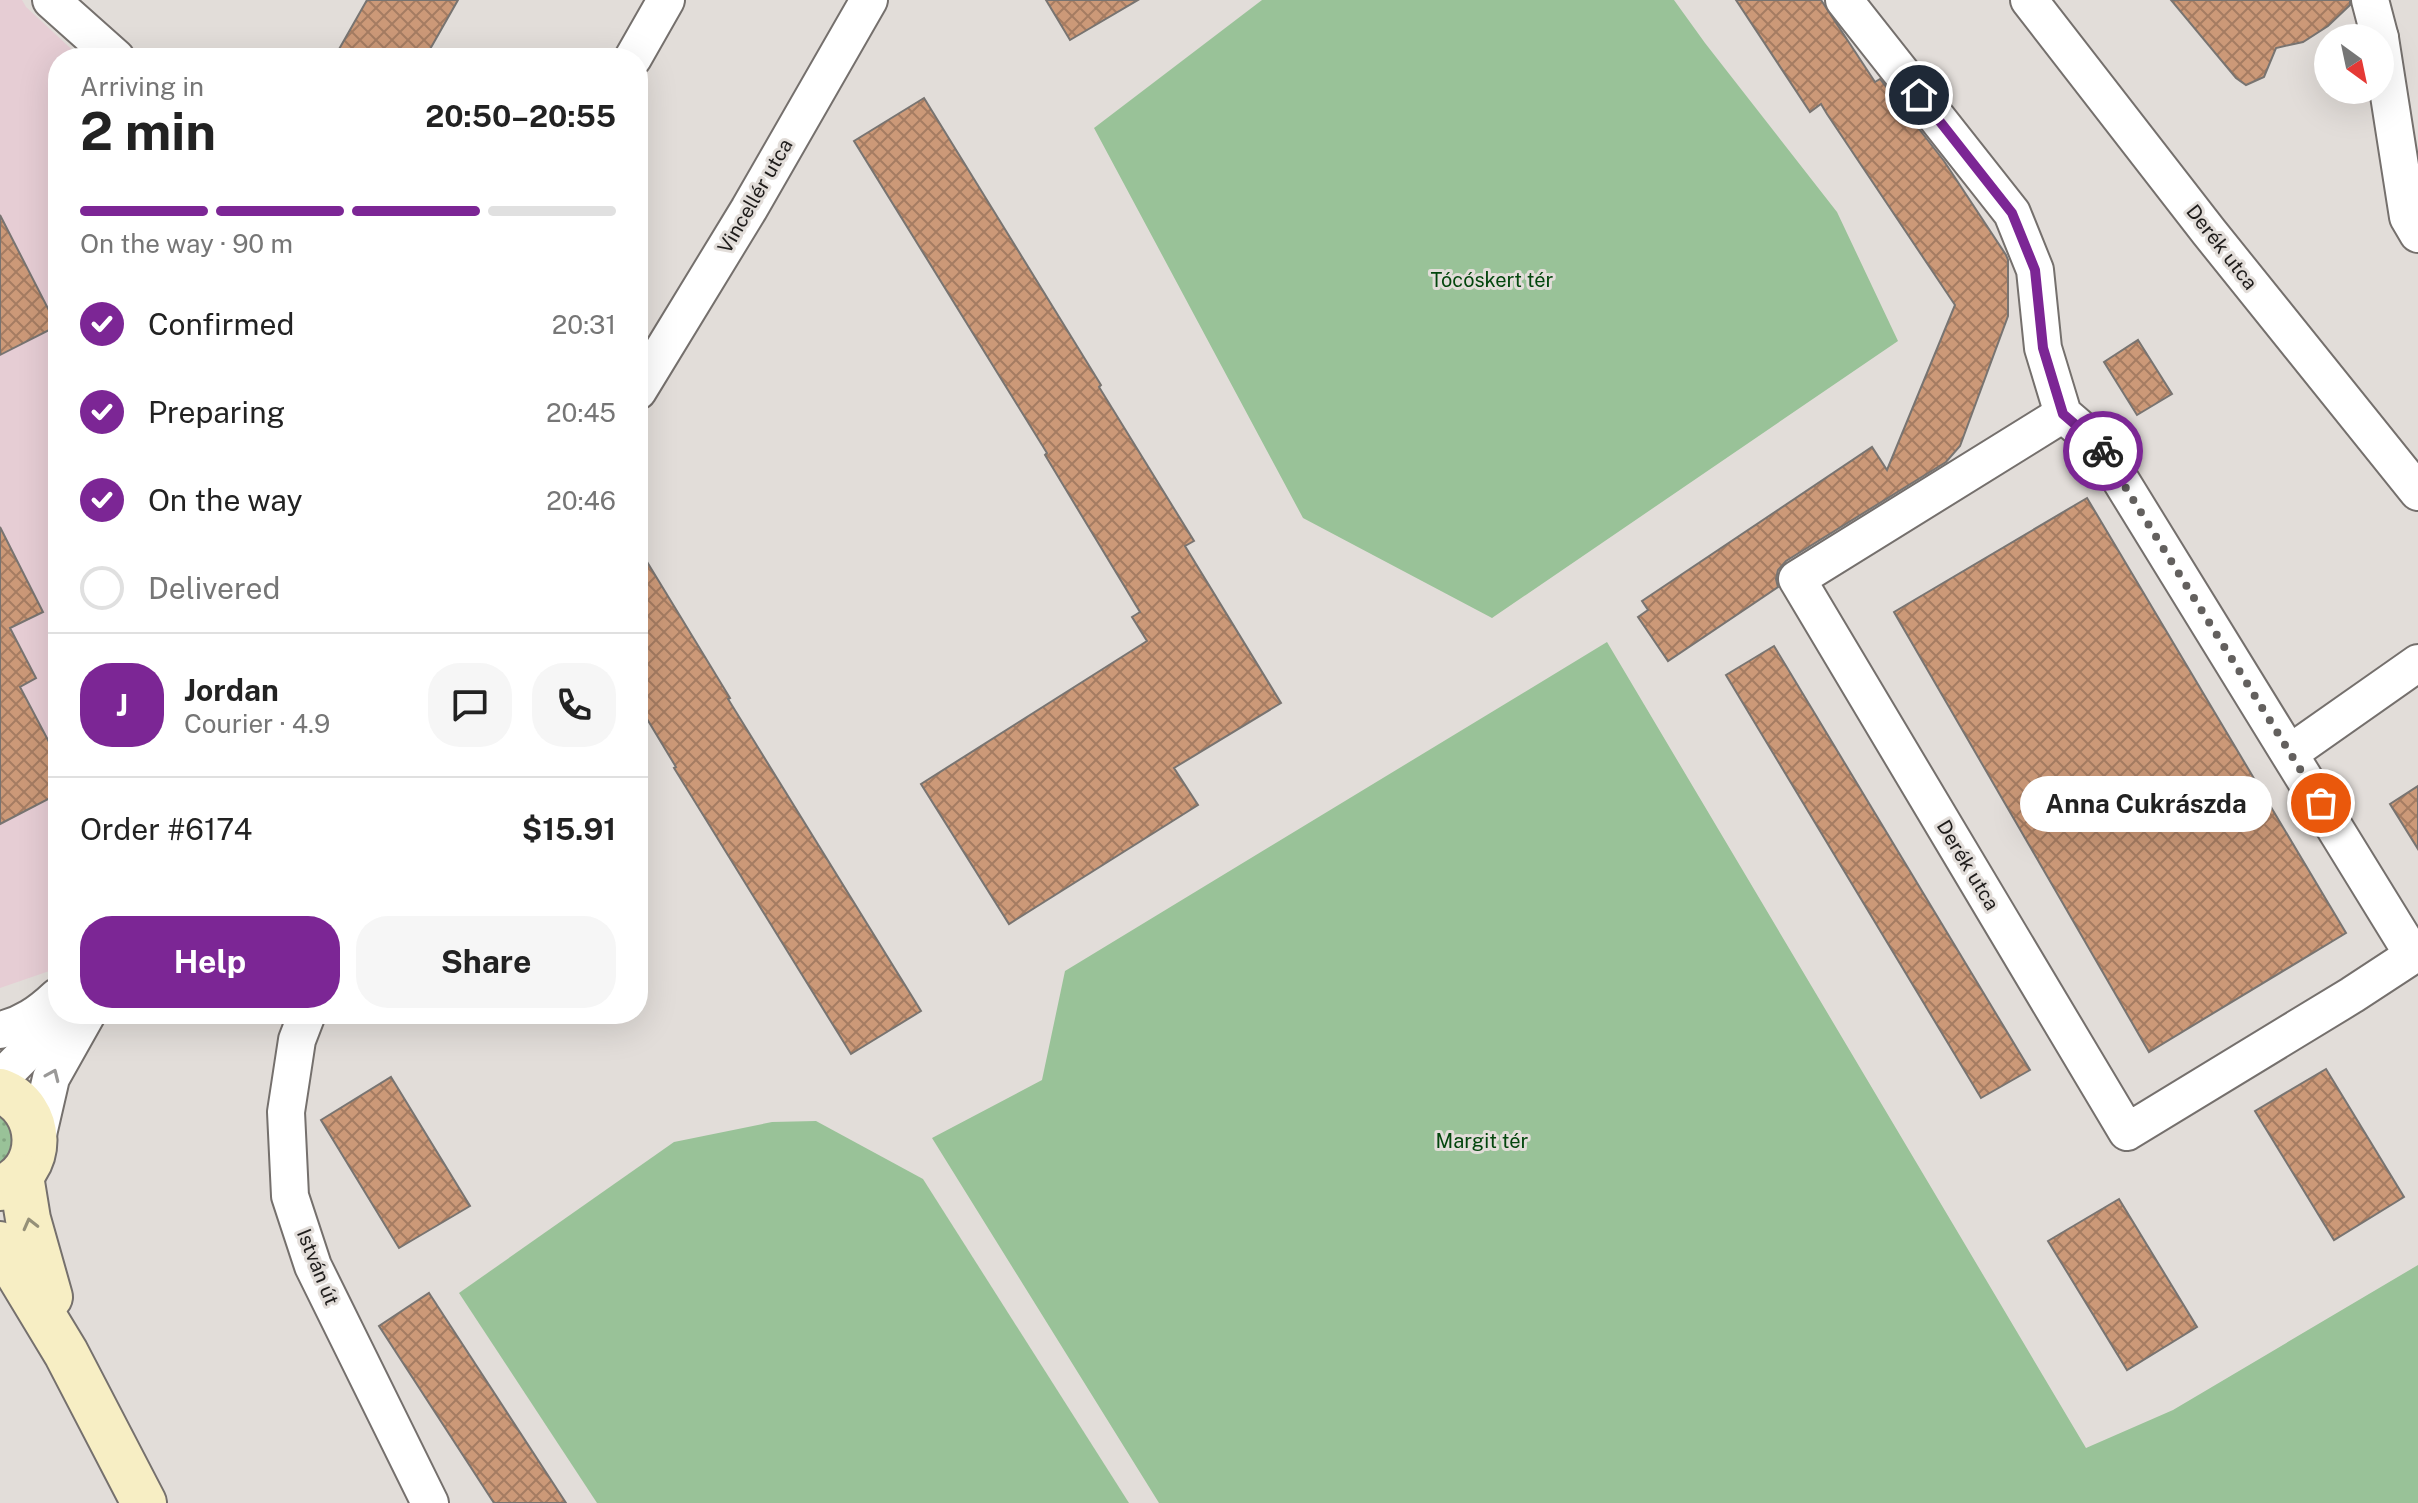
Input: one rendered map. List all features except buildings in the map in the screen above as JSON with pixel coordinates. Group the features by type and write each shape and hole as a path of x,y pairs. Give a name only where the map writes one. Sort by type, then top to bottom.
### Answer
{"street":[{"path":"51,0 105,48"},
{"path":"639,48 666,0"},
{"name":"Vincellér utca","path":"648,375 749,209 869,0"},
{"path":"1844,0 2012,213 2035,270 2043,348 2063,414"},
{"name":"Derék utca","path":"2029,0 2209,232 2418,492"},
{"path":"2370,0 2376,24"},
{"path":"2394,77 2406,111 2408,217 2418,234"},
{"name":"Derék utca","path":"2063,414 2099,445 2415,953 2352,995 2127,1132 1797,579 2063,414"},
{"path":"2290,753 2418,663"},
{"path":"2334,722 2418,687"},
{"path":"0,1030 14,1027 48,1004"},
{"path":"0,1079 54,1024"},
{"path":"19,1169 51,1078 81,1024"},
{"name":"István út","path":"303,1024 297,1040 286,1112 290,1196 313,1266 430,1503"},
{"path":"0,1091 25,1107 34,1124 19,1169 28,1219 66,1353"},
{"path":"0,1244 66,1353 144,1503"}],"shaded area":[{"path":"0,0 22,0 70,48 48,48 48,971 0,988"}],"green space":[{"name":"Tócóskert tér","path":"1262,0 1674,0 1837,212 1898,341 1492,618 1303,518 1094,128"},
{"name":"Margit tér","path":"1607,642 2086,1448 2173,1410 2418,1265 2418,1503 1159,1503 932,1138 1042,1080 1065,971"},
{"path":"0,1105 20,1143 0,1170"},
{"path":"816,1121 923,1179 1129,1503 597,1503 459,1293 674,1142 772,1122"}],"way so far":[{"path":"2103,451 2321,803"}],"place":[{"name":"Anna Cukrászda","path":"2321,803"}],"route":[{"path":"1919,95 2012,213 2035,270 2043,348 2063,414 2103,451"}]}
